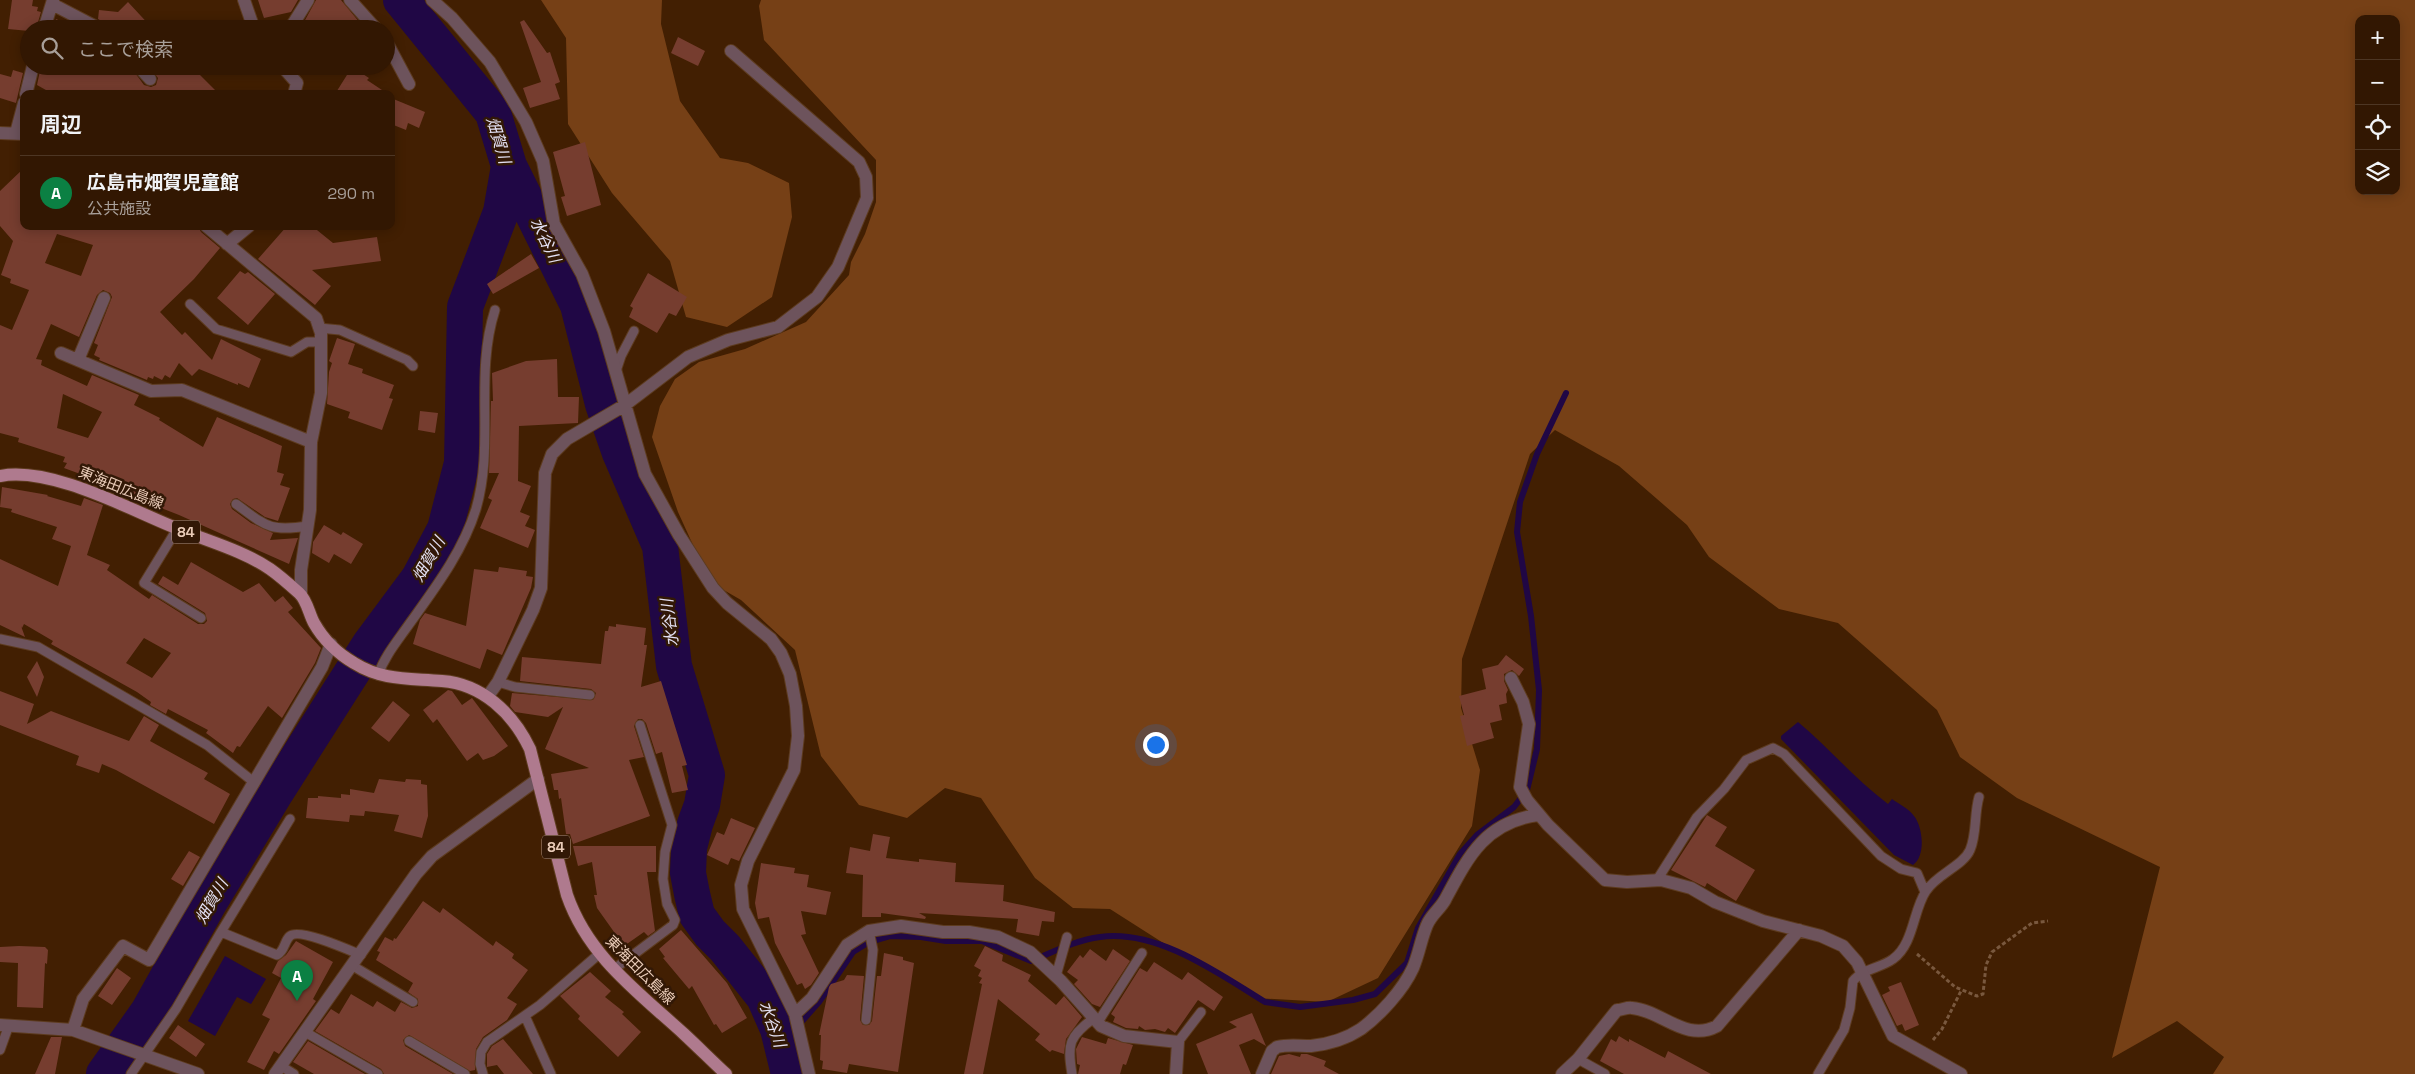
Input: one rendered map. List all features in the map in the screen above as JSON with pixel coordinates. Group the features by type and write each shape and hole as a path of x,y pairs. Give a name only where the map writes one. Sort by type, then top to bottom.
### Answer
{"main road":[{"name":"東海田広島線","path":"0,476 29,475 91,492 177,529 230,549 269,569 301,595 314,624 333,647 374,674 444,681 462,685 488,696 521,730 530,749 574,917 599,954 613,970 722,1073"}],"street":[{"path":"244,0 251,20"},
{"path":"296,20 308,0"},
{"path":"350,0 368,20"},
{"path":"432,0 452,18 490,62 526,122 543,161 549,184 549,201 554,224 582,274 604,331 645,474 700,569 727,603 771,639 781,652 790,674 796,706 798,736 794,770 748,860 741,885 744,909 795,1014 808,1074"},
{"path":"47,20 53,2 84,20"},
{"path":"488,696 498,682 533,610 541,588 545,474 552,454 567,440 624,405 688,357 728,340 778,327 817,297 838,267 867,198 866,177 859,162 731,51"},
{"path":"395,59 408,84"},
{"path":"27,90 31,75"},
{"path":"146,75 150,79"},
{"path":"290,75 297,83 295,90"},
{"path":"0,133 20,134"},
{"path":"211,230 316,318 320,328 321,393 310,442 312,472 308,526 301,570 301,595"},
{"path":"227,244 244,230"},
{"path":"78,360 104,298"},
{"path":"61,353 150,391 182,390 310,442"},
{"path":"73,1030 83,999 123,946 149,960 255,783 333,647"},
{"path":"1512,678 1523,702 1529,724 1529,737 1520,788 1538,814 1605,880 1626,882 1657,880 1691,888 1715,902 1763,921 1799,930 1843,946 1863,973 1893,1036 1961,1074"},
{"path":"278,1070 432,856 538,779"},
{"path":"1262,1074 1272,1051 1277,1048 1332,1042 1345,1038 1372,1019 1392,997 1413,968 1428,922 1444,902 1460,869 1472,852 1493,832 1518,817 1538,814"},
{"path":"795,1014 812,998 847,945 869,932 901,926 943,932 986,934 998,937 1030,952 1056,976 1101,1026 1124,1036 1178,1042 1176,1074"},
{"path":"1562,1074 1578,1059 1617,1010 1632,1008 1693,1030 1706,1032 1717,1026 1799,930"},
{"path":"5,1025 73,1030 198,1074"}],"lane":[{"path":"190,304 216,329 291,352 307,342 320,342"},
{"path":"374,674 448,568 468,530 476,509 484,453 486,353 495,310"},
{"path":"320,328 340,330 407,360 413,366"},
{"path":"615,373 621,356 634,331"},
{"path":"236,504 262,523 282,530 308,526"},
{"path":"177,529 144,583 201,618"},
{"path":"0,640 38,647 207,744 255,783"},
{"path":"498,682 515,687 590,695"},
{"path":"613,970 673,926 675,920 668,904 663,879 665,852 672,825 640,725"},
{"path":"1657,880 1697,817 1724,789 1746,760 1773,748 1784,754 1881,856 1900,869 1916,873 1925,892"},
{"path":"1818,1074 1844,1030 1850,1008 1853,981 1863,973 1894,959 1904,946 1917,918 1925,892 1941,874 1961,862 1967,855 1974,836 1979,798"},
{"path":"131,1074 290,819"},
{"path":"221,932 277,955 289,936 293,934 317,938 361,955"},
{"path":"866,1020 873,950 869,932"},
{"path":"1056,976 1067,937"},
{"path":"1072,1074 1068,1055 1071,1040 1080,1028 1096,1020 1142,953"},
{"path":"482,1074 480,1058 488,1042 502,1030 525,1016 599,954"},
{"path":"353,966 413,1002"},
{"path":"1178,1042 1201,1012"},
{"path":"525,1016 551,1074"},
{"path":"0,1050 5,1025"},
{"path":"306,1032 378,1074"},
{"path":"409,1041 465,1074"},
{"path":"1578,1059 1605,1074"},
{"path":"278,1070 294,1074"}],"path":[{"path":"1904,946 1922,957 1939,976 1961,991 1974,996 1983,994 1986,966 1992,952 2032,923 2048,921"},
{"path":"1923,1052 1942,1029 1961,991"}],"shaded area":[{"path":"541,0 662,0 661,24 680,101 720,158 748,163 789,183 792,217 772,297 727,327 686,317 670,261 612,193 568,124 566,38"},
{"path":"761,0 2415,0 2415,1074 2213,1074 2224,1057 2177,1021 2112,1058 2160,867 2017,798 1960,757 1937,710 1838,623 1779,609 1709,557 1687,525 1619,466 1555,430 1530,454 1462,659 1461,708 1480,770 1472,826 1378,978 1327,1002 1256,998 1179,953 1110,909 1073,908 1035,878 981,798 945,788 907,818 859,805 821,756 795,650 741,600 715,585 698,556 678,512 652,437 660,406 675,379 699,362 745,349 806,322 849,275 851,262 865,234 876,202 876,160 764,40 759,6"},
{"path":"1798,722 1888,804 1892,799 1914,816 1922,841 1920,855 1913,865 1894,855 1781,739 1781,736"},
{"path":"225,956 266,979 251,1004 237,997 215,1036 188,1021"}],"building":[{"path":"12,0 33,0 32,6 38,7 37,11 41,12 39,20 20,20 20,30 8,29"},
{"path":"258,0 298,0 291,12 264,18"},
{"path":"316,0 341,0 358,20 305,20"},
{"path":"128,2 145,20 98,19 99,10 118,12"},
{"path":"524,20 547,53 550,52 560,82 555,84 560,99 530,108 523,88 541,82 520,22"},
{"path":"678,37 705,51 698,66 671,53"},
{"path":"13,70 23,75 16,103 0,98 0,74 11,77"},
{"path":"39,75 137,75 144,85 151,87 156,85 158,78 156,75 200,75 215,90 46,90 37,85"},
{"path":"347,75 364,75 369,78 367,80 382,90 338,90"},
{"path":"395,100 425,112 419,128 408,123 406,130 395,126"},
{"path":"585,142 601,205 567,216 561,197 565,196 553,152"},
{"path":"20,172 20,230 200,230 220,248 194,279 160,312 182,335 185,332 212,360 221,339 261,359 249,388 199,369 192,376 179,363 170,378 165,375 162,380 154,376 153,379 148,377 147,380 99,360 100,358 94,355 98,345 94,343 112,297 110,293 103,290 97,295 79,337 51,324 36,359 42,360 41,365 87,386 92,375 139,395 134,405 160,418 159,420 203,447 217,417 282,446 277,472 284,474 280,485 290,488 278,521 265,517 237,498 233,499 230,504 232,509 251,523 273,533 270,540 298,538 289,564 179,515 156,506 154,508 109,487 108,490 90,483 91,478 64,468 67,463 63,462 65,457 18,442 19,438 0,433 0,325 12,330 29,290 10,283 11,279 1,275 13,241 0,226 0,191","holes":["57,234 93,245 81,276 45,263","63,394 102,412 88,438 57,428"]},
{"path":"283,230 317,230 333,243 377,237 381,261 312,270 331,286 315,305 258,259"},
{"path":"531,254 539,268 493,294 487,284"},
{"path":"240,271 245,274 248,272 275,294 248,325 217,298"},
{"path":"648,273 687,297 676,316 669,313 657,333 629,317 633,308 630,306"},
{"path":"337,338 355,344 348,364 363,369 362,373 394,385 389,398 393,399 382,430 348,418 350,412 327,404 329,372 332,363 329,361"},
{"path":"557,359 558,397 579,397 578,423 519,426 518,481 531,486 520,512 530,516 525,526 535,530 528,548 480,528 492,500 488,498 499,473 489,473 491,401 493,401 492,373 526,361"},
{"path":"420,411 438,413 435,433 418,430"},
{"path":"2,487 48,495 81,506 84,498 103,505 87,555 110,565 107,570 149,599 152,595 198,624 204,624 207,621 205,613 158,584 163,576 178,585 191,562 243,592 259,583 275,602 283,596 293,608 288,612 321,648 315,663 282,718 268,706 240,747 237,746 233,753 206,733 208,730 168,709 166,714 150,705 151,702 137,692 51,644 53,641 24,624 22,628 21,626 25,637 0,625 0,559 58,586 71,546 52,539 57,527 11,512 12,509 0,507","holes":["144,638 171,653 152,678 126,663"]},
{"path":"324,525 341,535 343,532 363,544 351,564 334,554 329,563 312,553 313,542"},
{"path":"499,567 527,571 526,576 533,577 531,588 502,655 487,649 480,669 413,644 420,620 425,613 466,626 474,569 498,572"},
{"path":"616,624 646,628 644,645 647,645 641,687 661,681 687,765 682,766 688,790 672,793 662,752 656,754 646,723 642,719 638,719 634,726 644,757 629,760 650,816 573,844 570,834 566,834 561,798 559,799 558,790 554,790 551,774 589,768 545,749 563,707 548,717 515,712 510,706 512,693 593,700 596,693 591,689 520,681 522,657 601,664 605,631 608,631 609,626 616,627"},
{"path":"1506,655 1524,669 1519,676 1512,670 1504,674 1504,681 1508,690 1506,694 1507,703 1499,705 1502,720 1490,723 1494,738 1467,746 1460,716 1464,715 1459,696 1486,689 1482,669 1498,665"},
{"path":"37,661 44,677 37,697 27,677"},
{"path":"448,690 452,691 462,705 472,698 508,746 494,756 483,760 478,753 467,761 437,719 433,723 423,710"},
{"path":"0,691 34,704 27,724 51,711 129,741 144,716 159,725 150,741 208,773 204,779 230,794 214,824 102,764 99,773 76,765 79,756 0,725"},
{"path":"393,701 410,715 389,742 371,728"},
{"path":"379,779 405,782 406,779 421,780 421,784 427,785 428,816 422,838 394,831 399,815 365,811 364,816 350,815 349,822 306,818 308,798 318,798 318,796 341,798 341,794 350,795 350,789 374,793"},
{"path":"1707,815 1727,827 1715,846 1755,870 1736,901 1707,883 1705,887 1671,870"},
{"path":"731,818 755,828 739,861 731,858 728,865 707,855 717,832 724,835"},
{"path":"873,834 890,837 886,858 919,862 919,859 956,863 955,882 1004,885 1003,901 1055,912 1054,922 1042,921 1039,936 1016,932 1018,919 919,913 926,917 925,919 881,913 881,917 862,917 863,875 846,873 850,847 870,851"},
{"path":"573,846 656,846 656,872 647,872 655,931 648,936 644,932 624,946 597,908 594,895 597,895 592,862 578,866"},
{"path":"189,851 200,857 183,886 171,879"},
{"path":"761,863 795,868 794,873 809,875 807,887 831,892 826,915 801,911 806,934 801,935 819,973 811,985 805,989 802,983 797,985 775,943 769,917 758,919 755,903"},
{"path":"423,901 440,913 443,908 493,946 496,941 514,954 512,958 528,970 507,998 517,1004 507,1020 483,1037 476,1049 475,1070 470,1071 409,1035 403,1040 405,1046 453,1074 384,1074 381,1069 315,1031 331,1009 339,1014 351,994 373,1007 377,1001 395,1012 401,1002 412,1008 418,1006 418,999 408,992 413,983 376,960 380,952 377,951 385,937 393,941 394,938 396,939"},
{"path":"681,930 727,983 747,1018 722,1033 716,1024 714,1025 692,986 689,989 663,958 665,957 659,949"},
{"path":"296,941 333,962 313,999 316,1001 279,1054 274,1051 264,1070 247,1062 270,1019 262,1015 281,978 272,973 278,961 286,955"},
{"path":"985,946 1003,955 1002,961 1031,975 1028,981 1056,1005 1064,996 1082,1017 1066,1039 1064,1054 1052,1050 1050,1052 1035,1040 1040,1034 998,999 983,1074 964,1074 982,984 979,983 982,978 978,976 981,970 974,966"},
{"path":"0,947 45,947 48,950 47,964 45,963 43,1008 17,1007 18,963 0,962"},
{"path":"1090,949 1106,961 1113,949 1130,961 1100,1007 1092,1004 1074,984 1078,980 1067,972 1080,955 1083,958"},
{"path":"884,953 903,957 903,960 914,963 898,1072 849,1064 847,1073 822,1069 823,1061 820,1060 821,1035 819,1035 829,987 831,984 844,980 847,975 864,976 860,1020 863,1025 869,1025 872,1021 877,976 881,976"},
{"path":"1154,962 1182,980 1188,972 1223,997 1214,1011 1198,1000 1175,1033 1168,1028 1165,1032 1155,1029 1145,1030 1139,1026 1138,1029 1126,1028 1113,1022 1115,1017 1111,1014 1140,968 1147,972"},
{"path":"117,968 131,978 112,1005 98,996"},
{"path":"590,972 611,991 605,997 624,1012 622,1014 641,1032 618,1057 578,1019 580,1016 560,996"},
{"path":"1901,982 1919,1025 1905,1031 1902,1024 1897,1026 1882,995 1890,991 1888,987"},
{"path":"1252,1013 1266,1046 1254,1039 1239,1045 1251,1074 1208,1074 1196,1044 1237,1027 1229,1022"},
{"path":"178,1025 205,1044 196,1057 169,1038"},
{"path":"1619,1036 1629,1042 1629,1039 1665,1058 1668,1051 1711,1074 1624,1074 1600,1061 1611,1039 1616,1042"},
{"path":"51,1037 62,1037 55,1074 35,1074"},
{"path":"1082,1037 1106,1044 1108,1038 1133,1045 1126,1065 1123,1064 1120,1074 1078,1074 1080,1065 1077,1064 1076,1049"},
{"path":"503,1039 533,1074 504,1074 497,1065 487,1067 487,1054 492,1046"},
{"path":"308,1041 365,1074 314,1074 293,1062"},
{"path":"1289,1054 1300,1057 1301,1054 1307,1054 1326,1061 1324,1066 1339,1074 1271,1074 1279,1056"}],"waterway":[{"name":"水谷川","path":"401,0 493,113 509,166 578,305 603,404 620,453 660,546 674,666 707,775 702,805 689,848 688,873 697,915 764,997 778,1029 789,1074"},
{"name":"畑賀川","path":"104,1074 148,1012 209,903 276,792 370,644 419,578 445,529 462,463 465,307 501,212 509,166"},
{"path":"782,1044 819,1002 853,952 869,942 890,936 921,937 946,941 982,941 1031,961 1082,941 1100,937 1122,936 1165,946 1227,978 1265,1002 1300,1007 1353,1000 1375,994 1407,963 1418,928 1460,854 1477,835 1514,807 1527,790 1537,749 1539,690 1531,616 1517,532 1520,502 1537,454 1566,393"}],"place":[{"name":"広島市畑賀児童館","path":"297,1001"}]}
